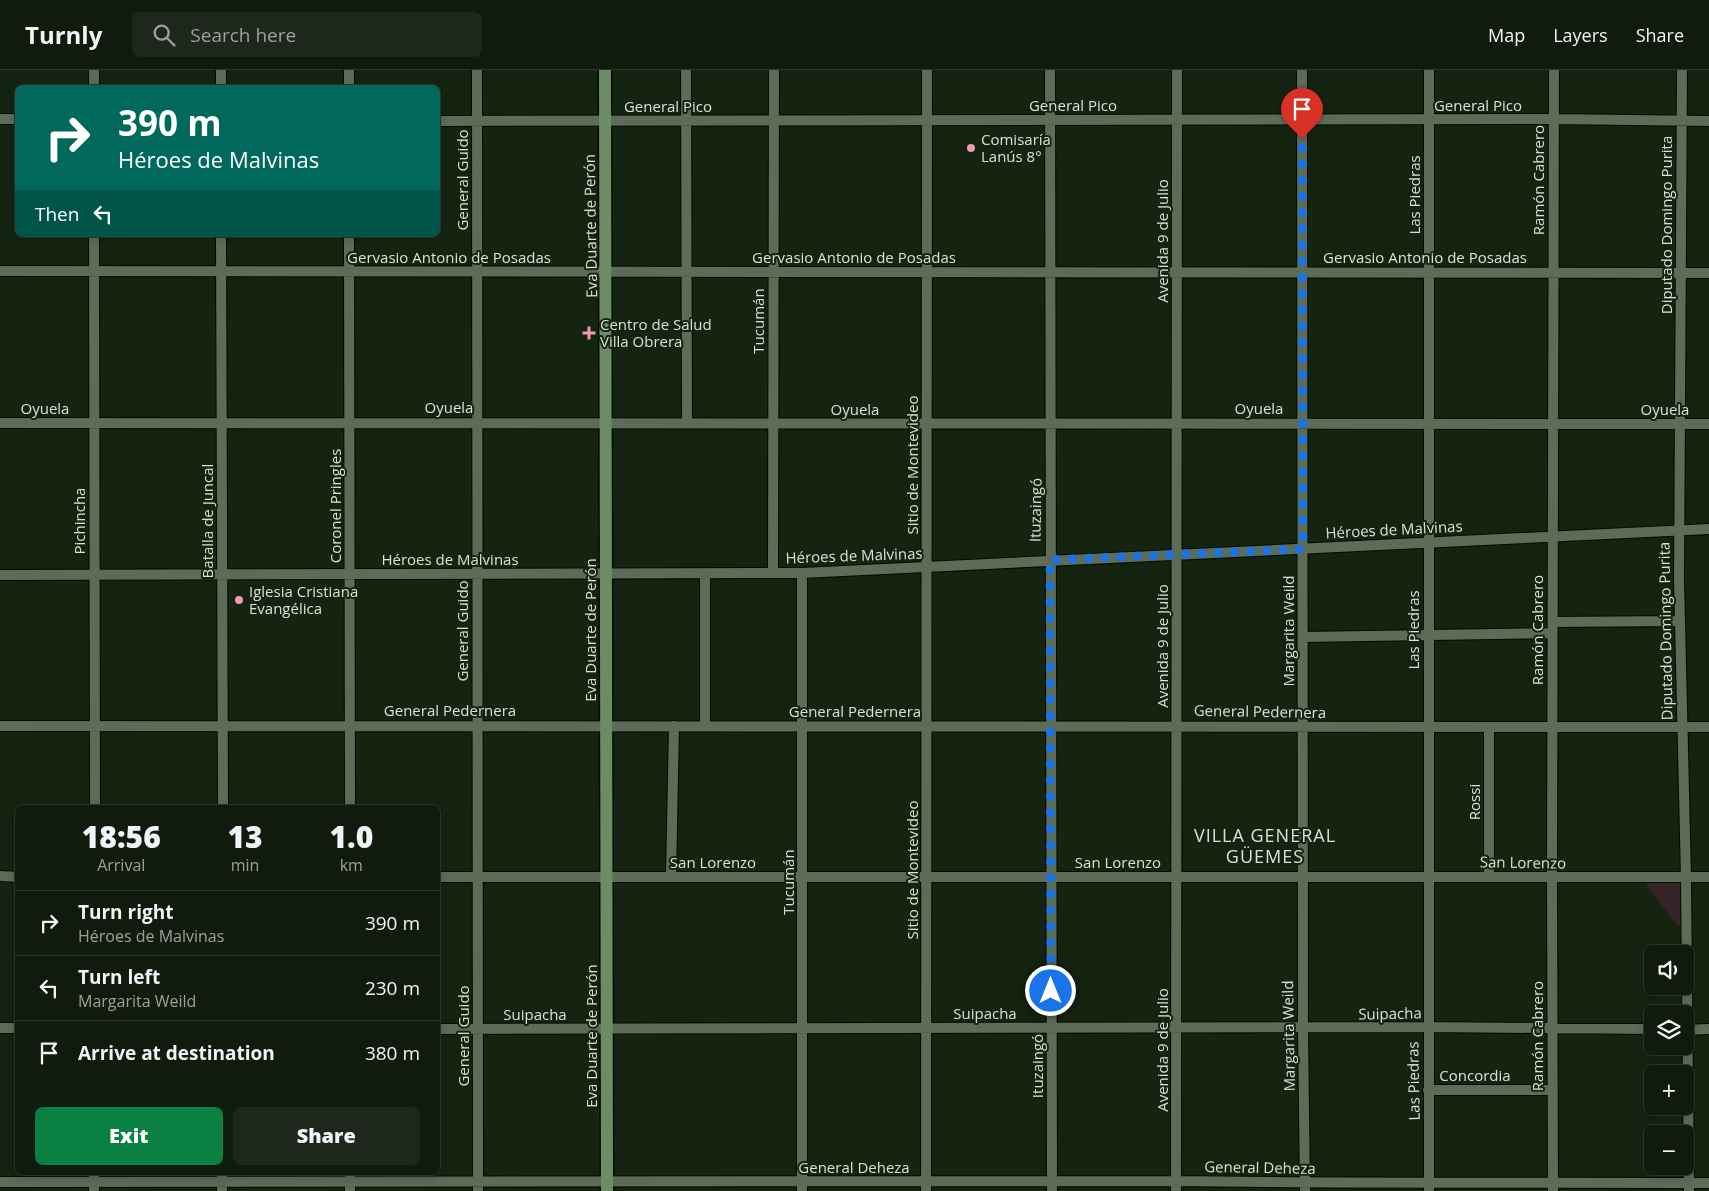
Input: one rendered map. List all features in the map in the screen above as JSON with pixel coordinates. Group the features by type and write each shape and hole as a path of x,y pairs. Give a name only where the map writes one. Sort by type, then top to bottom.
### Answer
{"main road":[{"name":"Eva Duarte de Perón","path":"605,70 607,270 607,1186"}],"street":[{"path":"94,70 94,85"},
{"path":"221,70 221,85"},
{"path":"349,70 349,85"},
{"name":"General Guido","path":"477,70 478,1186"},
{"path":"686,70 687,423"},
{"name":"Tucumán","path":"773,573 772,272 775,121 774,70"},
{"name":"Sitio de Montevideo","path":"926,1186 928,726 926,568 928,424 927,70"},
{"name":"Ituzaingó","path":"1050,70 1052,1186"},
{"name":"Avenida 9 de Julio","path":"1176,1186 1177,70"},
{"name":"Margarita Weild","path":"1302,70 1304,637 1302,876 1305,1187"},
{"name":"Las Piedras","path":"1429,70 1429,542 1427,635 1429,1187"},
{"name":"Ramón Cabrero","path":"1553,1186 1552,423 1554,70"},
{"name":"Diputado Domingo Purita","path":"1682,70 1679,621 1686,878 1686,1005"},
{"path":"0,119 15,119"},
{"name":"General Pico","path":"440,121 927,122 1554,119 1709,121"},
{"name":"Pichincha","path":"94,237 95,805"},
{"name":"Batalla de Juncal","path":"221,237 222,805"},
{"name":"Coronel Pringles","path":"349,237 350,805"},
{"name":"Gervasio Antonio de Posadas","path":"0,271 476,272 607,270 772,272 1709,273"},
{"name":"Oyuela","path":"0,423 1177,424 1428,422 1709,424"},
{"name":"Héroes de Malvinas","path":"0,574 802,573 1709,529"},
{"name":"Tucumán","path":"802,573 802,1186"},
{"path":"705,574 705,725"},
{"path":"1304,637 1427,635 1679,621"},
{"name":"General Pedernera","path":"0,726 1709,727"},
{"path":"671,877 674,726"},
{"name":"Rossi","path":"1489,727 1489,877"},
{"path":"0,876 15,876"},
{"name":"San Lorenzo","path":"440,876 1050,878 1428,876 1709,878"},
{"name":"Suipacha","path":"440,1029 1303,1029 1427,1027 1644,1030"},
{"path":"0,1028 15,1028"},
{"path":"1694,1030 1709,1030"},
{"name":"Diputado Domingo Purita","path":"1686,1055 1689,1187"},
{"name":"Concordia","path":"1428,1090 1553,1090"},
{"name":"General Deheza","path":"0,1182 350,1182 478,1186 706,1187 1689,1187 1709,1183"}],"shaded area":[{"path":"1647,881 1680,882 1682,885 1683,925 1677,925 1647,886"}],"place":[{"name":"Comisaría Lanús 8°","path":"971,148"},
{"name":"Centro de Salud Villa Obrera","path":"589,333"},
{"name":"Iglesia Cristiana Evangélica","path":"239,600"}],"district":[{"name":"VILLA GENERAL GÜEMES","path":"1265,845"}],"route":[{"path":"1051,991 1050,560 1303,549 1302,139"}]}
